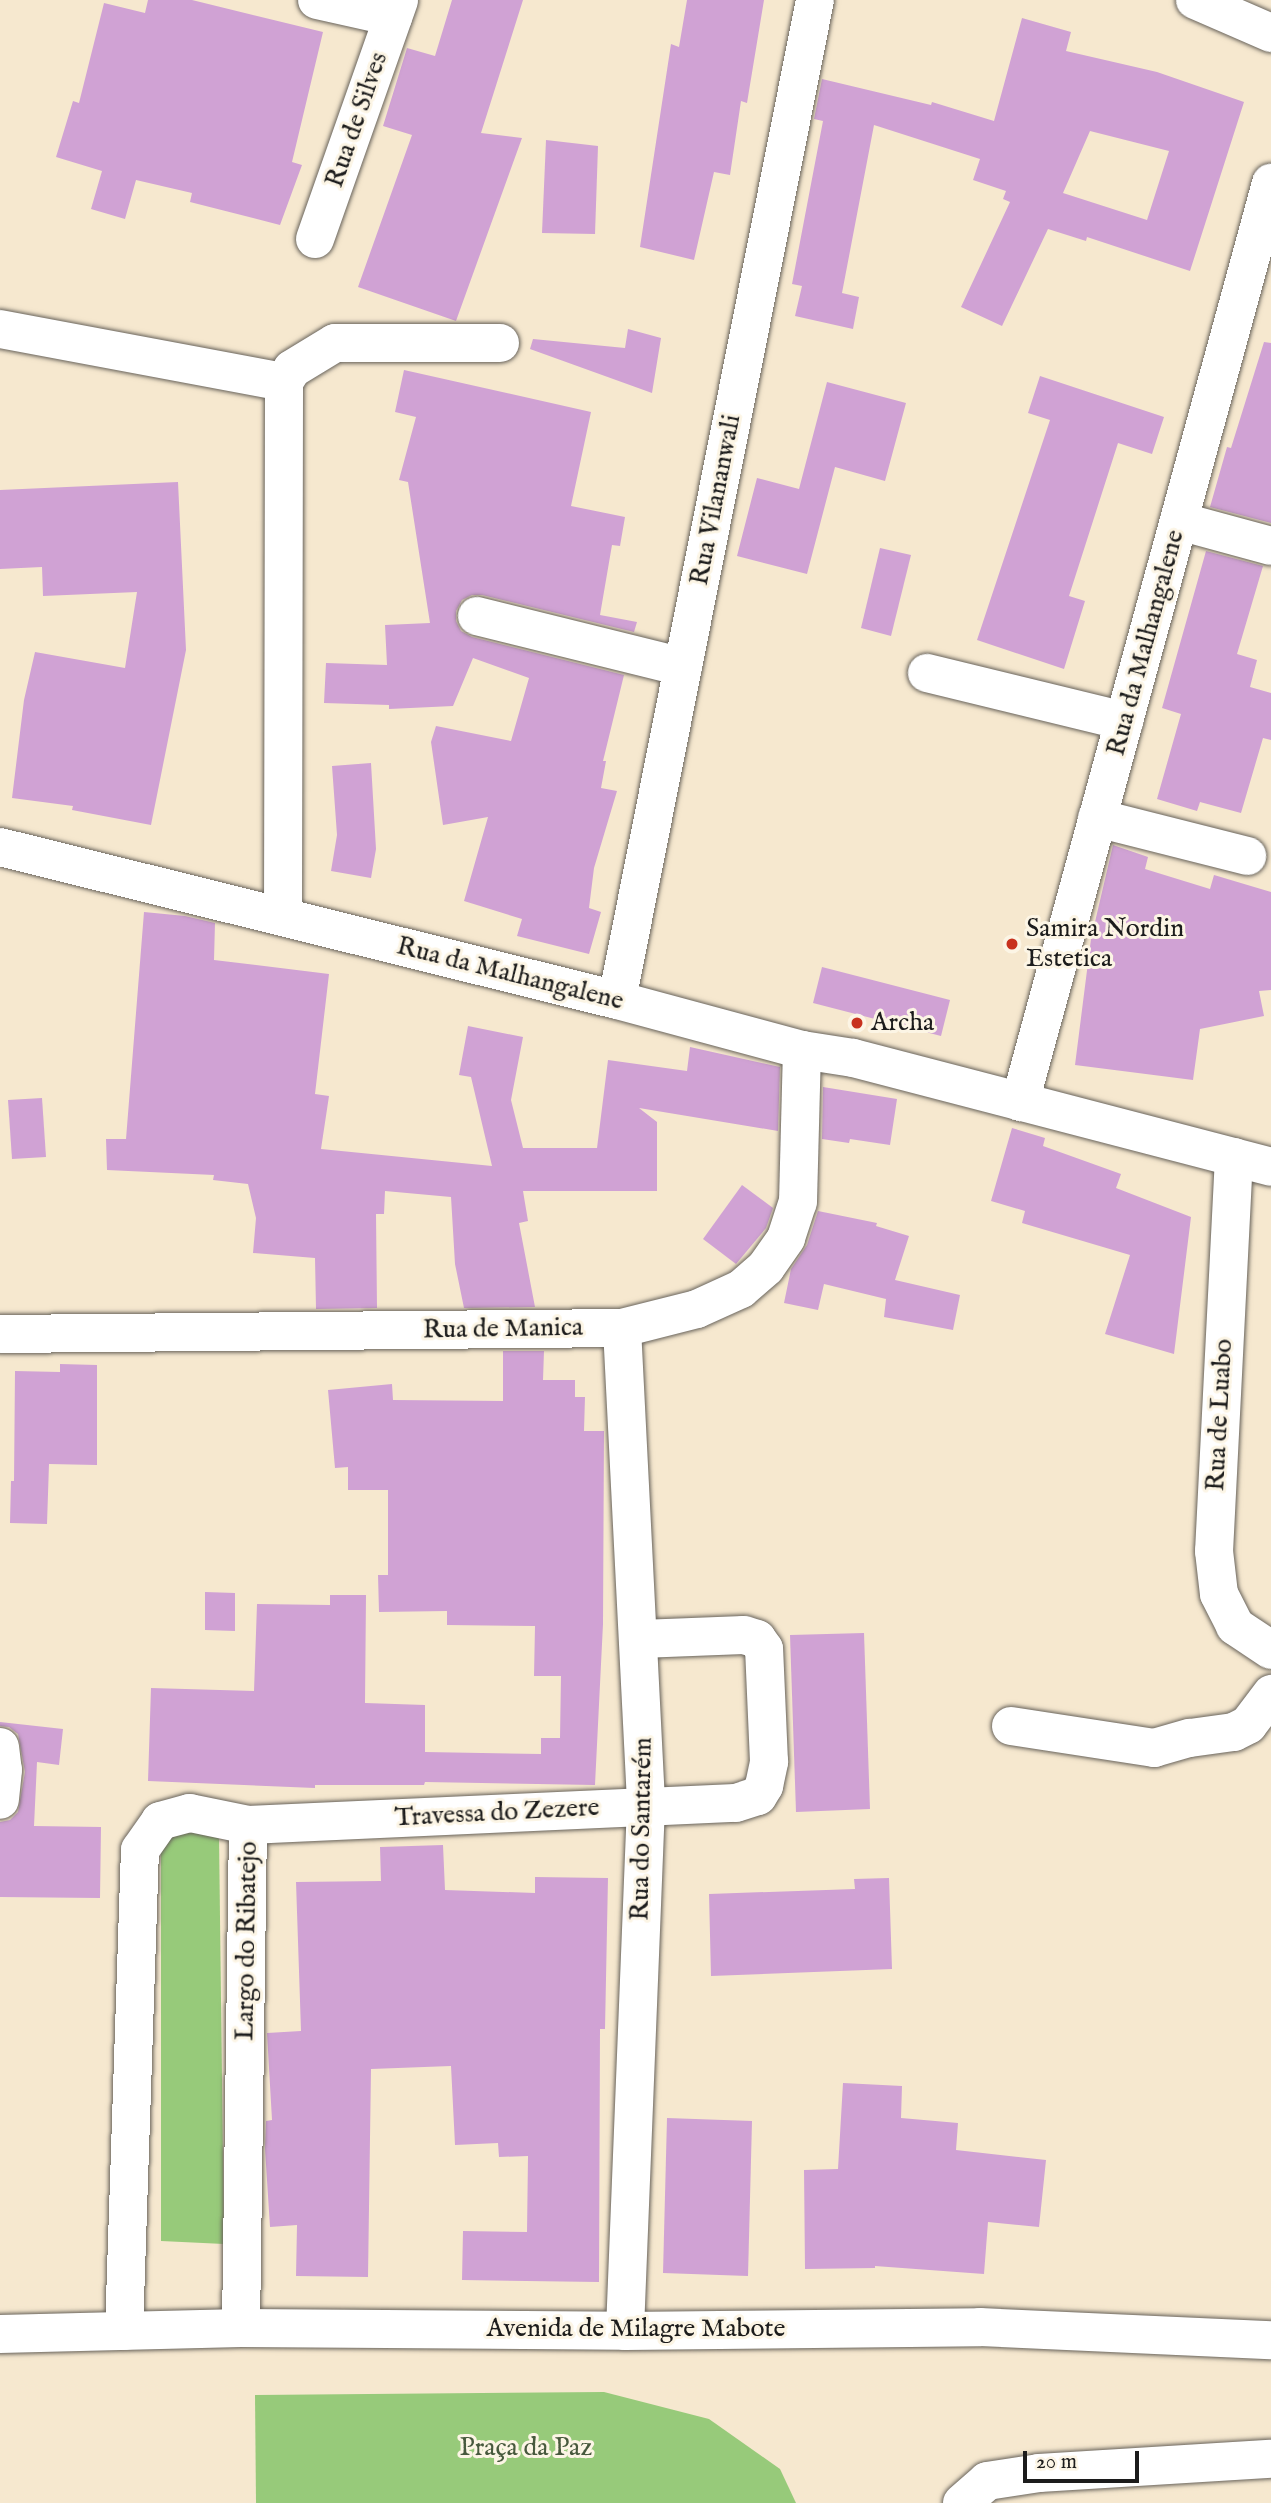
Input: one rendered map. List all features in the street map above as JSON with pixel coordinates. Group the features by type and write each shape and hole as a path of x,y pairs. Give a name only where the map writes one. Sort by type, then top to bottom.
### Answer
{"street":[{"path":"317,0 396,8"},
{"name":"Rua Vilananwali","path":"617,1000 815,0"},
{"path":"1195,0 1271,33"},
{"name":"Rua de Silves","path":"315,239 396,8"},
{"name":"Rua da Malhangalene","path":"1020,1102 1271,183"},
{"path":"0,329 284,382"},
{"path":"283,917 284,382 292,369 335,344 500,343"},
{"path":"1179,521 1271,546"},
{"path":"477,616 683,667"},
{"path":"927,673 1124,721"},
{"path":"1097,818 1247,856"},
{"name":"Rua da Malhangalene","path":"0,847 617,1000 802,1050 853,1058 1271,1167"},
{"name":"Rua de Manica","path":"0,1334 622,1328 697,1309 741,1289 766,1267 786,1238 798,1202 802,1050"},
{"name":"Rua de Luabo","path":"1234,1157 1214,1551 1219,1594 1236,1626 1262,1647 1271,1650"},
{"name":"Rua do Santarém","path":"622,1328 640,1639 646,1805 625,2331"},
{"name":"Travessa do Zezere","path":"248,1825 748,1801 758,1796 765,1786 769,1762 764,1649 757,1639 744,1635 640,1639"},
{"path":"1011,1726 1154,1748 1191,1738 1234,1732 1248,1725 1271,1694"},
{"path":"0,1747 4,1770 0,1801"},
{"name":"Largo do Ribatejo","path":"124,2331 140,1850 160,1821 190,1813 248,1825 241,2328"},
{"name":"Avenida de Milagre Mabote","path":"0,2333 241,2328 625,2331 980,2327 1271,2340"},
{"path":"962,2503 987,2481 1039,2473 1271,2459"}],"green space":[{"path":"185,1830 219,1836 224,2244 161,2241 161,1851 167,1840"},
{"name":"Praça da Paz","path":"604,2392 709,2419 780,2469 796,2503 256,2503 255,2395"}],"building":[{"path":"148,0 192,0 323,32 292,162 302,165 280,225 190,202 192,193 136,180 125,219 91,209 102,171 56,157 73,101 79,103 104,3 145,13"},
{"path":"452,0 523,0 481,133 522,138 456,321 358,287 412,135 383,126 407,48 435,56"},
{"path":"687,0 764,0 747,103 741,101 730,175 714,172 694,260 640,247 671,44 679,47"},
{"path":"1022,18 1071,32 1066,51 1157,72 1244,102 1190,271 1087,237 1086,241 1048,229 1002,326 961,307 1010,202 1003,199 1006,191 973,180 980,159 874,125 842,293 859,297 853,329 795,316 802,286 792,284 823,121 814,119 822,79 931,105 932,102 994,121","holes":["1090,131 1169,151 1147,220 1063,193"]},
{"path":"546,140 598,146 595,234 542,233"},
{"path":"628,329 661,338 652,393 530,349 533,339 625,348"},
{"path":"1264,342 1271,343 1271,523 1210,507 1227,447 1231,448"},
{"path":"404,370 591,412 571,506 625,517 620,546 612,545 600,615 637,622 634,632 482,595 472,595 462,600 456,611 456,621 461,631 472,637 624,675 603,761 606,761 601,788 617,791 594,868 589,908 601,912 589,954 517,936 522,919 464,901 488,817 443,825 431,742 436,726 511,741 529,678 473,658 453,706 389,709 389,705 324,703 326,663 387,665 385,625 430,623 408,482 399,480 416,417 395,412"},
{"path":"1040,376 1164,417 1152,454 1118,443 1069,596 1085,601 1064,669 977,640 1050,420 1028,413"},
{"path":"827,382 906,403 885,481 835,467 807,574 737,556 757,478 799,489"},
{"path":"178,482 186,650 151,825 72,810 73,806 12,798 24,700 35,652 125,668 137,592 43,596 42,567 0,569 0,490"},
{"path":"880,548 911,555 891,636 861,628"},
{"path":"1206,551 1263,566 1237,654 1257,660 1250,687 1271,693 1271,740 1263,738 1241,813 1200,802 1197,811 1157,799 1181,714 1162,708"},
{"path":"371,763 376,849 371,878 331,871 337,835 332,766"},
{"path":"1113,845 1148,857 1145,869 1210,889 1214,875 1271,892 1271,990 1259,991 1264,1016 1200,1029 1193,1080 1075,1065 1091,939"},
{"path":"144,912 185,916 215,923 214,960 329,974 315,1094 329,1096 321,1149 492,1166 471,1077 459,1075 468,1026 523,1037 511,1100 523,1148 597,1148 608,1060 687,1071 690,1047 780,1067 778,1131 639,1108 657,1122 657,1191 523,1191 528,1221 519,1223 535,1307 464,1308 455,1264 451,1197 385,1191 384,1214 376,1214 377,1308 316,1309 315,1258 253,1253 256,1218 248,1184 213,1180 214,1175 107,1170 106,1139 126,1139"},
{"path":"822,967 950,1000 941,1036 813,1003"},
{"path":"823,1087 897,1099 890,1145 850,1139 849,1143 822,1139"},
{"path":"42,1098 46,1157 12,1159 8,1100"},
{"path":"1012,1128 1045,1138 1043,1146 1121,1174 1116,1188 1191,1217 1174,1354 1105,1334 1130,1255 1022,1223 1025,1211 991,1201"},
{"path":"742,1185 773,1208 766,1228 736,1264 703,1239"},
{"path":"818,1211 877,1223 876,1226 909,1236 895,1280 960,1295 953,1330 884,1317 886,1299 824,1284 818,1310 784,1303 791,1269 807,1245"},
{"path":"503,1351 544,1351 543,1380 575,1380 575,1397 585,1397 584,1431 604,1431 603,1624 595,1785 425,1782 424,1785 315,1785 315,1788 148,1781 151,1688 254,1691 257,1604 330,1605 330,1595 366,1595 365,1703 425,1705 425,1752 541,1754 541,1738 560,1738 561,1676 534,1676 535,1626 447,1625 447,1611 379,1612 378,1575 388,1575 388,1490 348,1490 348,1467 335,1468 328,1390 392,1384 393,1400 503,1401"},
{"path":"60,1364 97,1365 97,1465 49,1464 47,1524 10,1523 11,1481 14,1481 15,1371 60,1372"},
{"path":"205,1592 235,1593 235,1631 205,1630"},
{"path":"864,1633 870,1809 796,1812 790,1635"},
{"path":"0,1722 63,1729 59,1765 37,1762 34,1826 101,1827 100,1898 0,1897 0,1822 10,1820 18,1812 25,1772 18,1734 9,1727 0,1726"},
{"path":"443,1845 445,1890 535,1893 535,1877 608,1878 605,2029 600,2029 599,2282 462,2280 463,2231 527,2232 528,2156 499,2157 498,2143 455,2145 451,2066 371,2069 368,2277 296,2276 297,2225 270,2227 265,2149 266,2121 272,2120 267,2033 301,2031 296,1882 381,1881 380,1847"},
{"path":"889,1878 892,1969 711,1976 709,1894 855,1889 854,1879"},
{"path":"843,2083 902,2086 901,2118 958,2123 956,2150 1046,2160 1039,2227 988,2222 984,2274 875,2266 805,2269 804,2170 838,2169"},
{"path":"667,2118 752,2121 748,2276 663,2273"}],"place":[{"name":"Samira Nordin Estetica","path":"1012,944"},
{"name":"Archa","path":"857,1023"}]}
